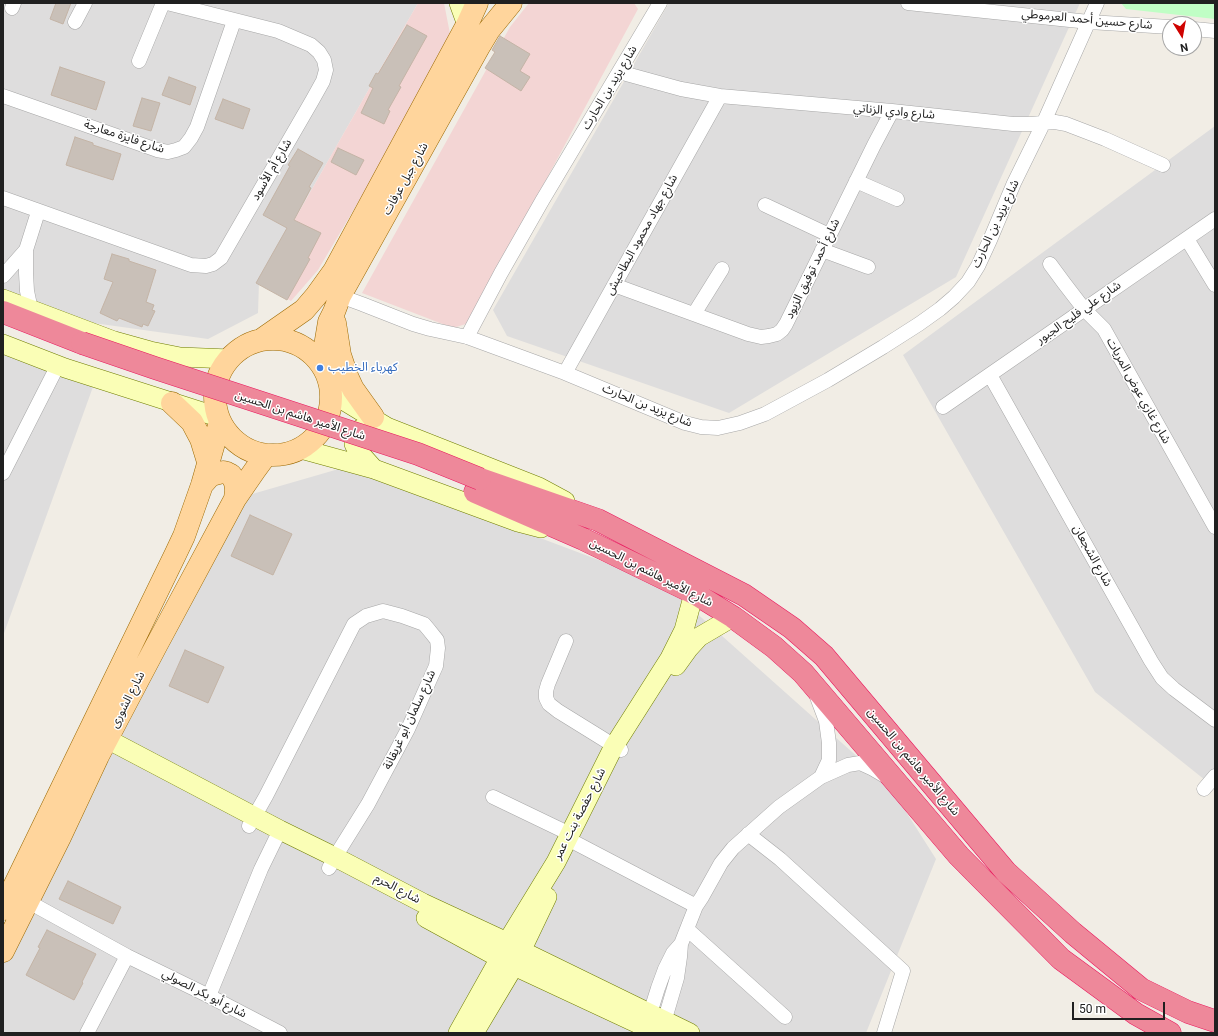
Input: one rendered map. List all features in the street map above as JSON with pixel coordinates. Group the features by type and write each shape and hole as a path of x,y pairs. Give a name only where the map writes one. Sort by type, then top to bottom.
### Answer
{"highway":[{"name":"شارع الأمير هاشم بن الحسين","path":"3,312 80,350"},
{"name":"شارع الأمير هاشم بن الحسين","path":"3,327 80,350 163,371 418,454 478,486 694,593 733,616 774,647 803,674 959,856 1061,960 1136,1014 1169,1033"},
{"name":"شارع الأمير هاشم بن الحسين","path":"478,486 598,520 744,595 792,628 824,656 1011,877 1073,933 1141,989 1188,1012 1215,1021"}],"main road":[{"name":"شارع جبل عرفات","path":"261,340 304,310 334,271 467,25 477,3"},
{"name":"شارع جبل عرفات","path":"322,364 334,310 480,45 489,30 511,3"},
{"path":"304,310 314,319 334,310 340,355 347,376 353,389 380,422"},
{"path":"261,340 284,340 306,348 322,364 332,386 331,411 320,433 301,449 284,455 266,455 251,452 239,444 228,434 219,420 215,402 216,386 221,372 230,359 244,347 261,340"},
{"path":"172,403 192,422 201,438 209,465"},
{"name":"شارع الشورى","path":"3,909 176,555 209,465 219,420"},
{"name":"شارع الشورى","path":"3,951 60,837 98,756 156,646 235,500 266,455"},
{"path":"202,485 208,477 212,475 223,472 228,473 235,482 235,500"}],"street":[{"path":"75,22 85,3"},
{"path":"139,61 163,3"},
{"name":"شارع أم الأسود","path":"3,198 38,212 191,265 206,266 213,264 220,258 313,99 326,70 324,60 311,44 278,31 167,3"},
{"path":"459,3 467,25"},
{"name":"شارع يزيد بن الحارث","path":"660,3 538,207 467,337 564,373 679,420 701,427 718,428 740,424 765,414 828,380 919,324 940,309 968,282 978,266 1014,183 1043,124 1097,3"},
{"name":"شارع حسين أحمد العرموطي","path":"908,3 1089,22 1162,27"},
{"name":"شارع فايزة معارجة","path":"3,96 157,150 168,152 176,150 184,147 197,127 234,21"},
{"path":"1202,30 1215,31"},
{"name":"شارع وادي الزناتي","path":"619,72 681,89 720,96 892,111 1013,124 1043,124 1055,122 1081,129 1163,165"},
{"name":"شارع جهاد محمود البطاحيش","path":"564,373 720,96"},
{"name":"شارع أحمد توفيق الزيود","path":"614,285 748,334 769,336 777,334 786,324 892,111"},
{"path":"856,181 897,199"},
{"path":"765,205 829,235"},
{"path":"31,310 26,279 26,250 38,212"},
{"name":"شارع علي فليح الجبور","path":"943,407 1215,219"},
{"path":"1187,239 1215,285"},
{"path":"3,276 26,250"},
{"path":"822,250 868,267"},
{"name":"شارع غازي عوض المريات","path":"1050,264 1084,309 1104,329 1215,527"},
{"path":"694,314 722,269"},
{"path":"3,299 114,341 150,351 180,357 230,359"},
{"path":"334,310 362,304 413,324 467,337"},
{"path":"3,344 58,365 219,420"},
{"path":"150,396 174,395 186,391 191,382 191,376 190,371 180,357"},
{"path":"3,474 58,365"},
{"name":"شارع الشجعان","path":"990,375 1162,678 1215,720"},
{"name":"شارع الأمير هاشم بن الحسين","path":"332,386 346,402 380,422 539,487 598,520"},
{"path":"374,469 357,450 354,444 354,438 357,431 363,427 380,422"},
{"name":"شارع الأمير هاشم بن الحسين","path":"301,449 374,469 518,522 583,538"},
{"name":"شارع حفصة بنت عمر","path":"474,1033 511,954 617,748 670,658 684,630 694,593"},
{"name":"شارع سلمان أبو غريقانة","path":"252,821 354,624 366,616 384,611 424,624 437,640 438,648 436,666 408,729 368,804 332,862"},
{"name":"شارع حفصة بنت عمر","path":"617,748 689,648 699,637 733,616"},
{"path":"566,641 548,684 546,698 549,704 558,711 617,748"},
{"path":"814,686 826,721 829,743 829,760 821,777"},
{"name":"شارع الحرم","path":"105,744 277,835 654,1027 690,1033"},
{"path":"654,1027 677,978 681,944 696,906 721,864 733,848 779,808 821,777 848,765 860,763 895,782"},
{"path":"1204,789 1215,776"},
{"path":"493,797 696,906"},
{"path":"748,834 780,859 903,971 884,1033"},
{"path":"209,996 261,869 277,835"},
{"name":"شارع أبو بكر الصولي","path":"28,901 127,956 280,1033"},
{"path":"687,929 784,1017"},
{"name":"شارع حفصة بنت عمر","path":"458,1033 511,954"},
{"path":"87,1033 127,956"}],"shaded area":[{"path":"3,3 418,3 259,282 258,313 208,339 79,321 3,292"},
{"path":"418,3 444,3 452,44 318,270 291,301 259,282"},
{"path":"529,3 634,3 638,9 469,323 453,328 362,293 510,27"},
{"path":"669,3 1080,3 956,277 729,413 507,336 493,310"},
{"path":"1215,126 1215,788 1095,692 903,355"},
{"path":"3,349 94,384 3,636"},
{"path":"349,466 665,585 889,785 936,859 866,1033 3,1033 3,949 242,497"}],"green space":[{"path":"1121,3 1215,3 1215,19 1202,18 1202,16 1188,16 1126,9"}],"building":[{"path":"56,3 71,3 63,24 50,19"},
{"path":"407,25 427,36 399,86 401,87 388,110 390,111 384,124 361,113 373,88 369,86 376,73 378,74"},
{"path":"500,36 530,54 520,71 530,77 521,91 485,68 495,52 492,50"},
{"path":"60,67 105,82 96,110 51,95"},
{"path":"169,77 196,87 190,105 162,95"},
{"path":"142,98 160,103 151,131 133,126"},
{"path":"223,99 250,109 243,129 215,119"},
{"path":"75,137 93,143 93,145 121,154 113,180 66,165"},
{"path":"338,148 364,160 356,175 331,162"},
{"path":"298,149 323,163 309,187 311,188 294,220 321,233 308,258 310,259 287,300 256,283 287,228 263,215 290,166 288,165"},
{"path":"112,254 156,270 146,302 154,305 152,310 155,311 148,326 143,324 142,327 119,318 117,321 100,313 113,282 104,279"},
{"path":"250,515 292,534 273,575 231,556"},
{"path":"185,650 224,667 208,703 169,686"},
{"path":"68,881 121,907 113,924 59,899"},
{"path":"47,930 96,954 74,1000 26,975 40,948 38,947"}],"place":[{"name":"كهرباء الخطيب","path":"320,368"}]}
